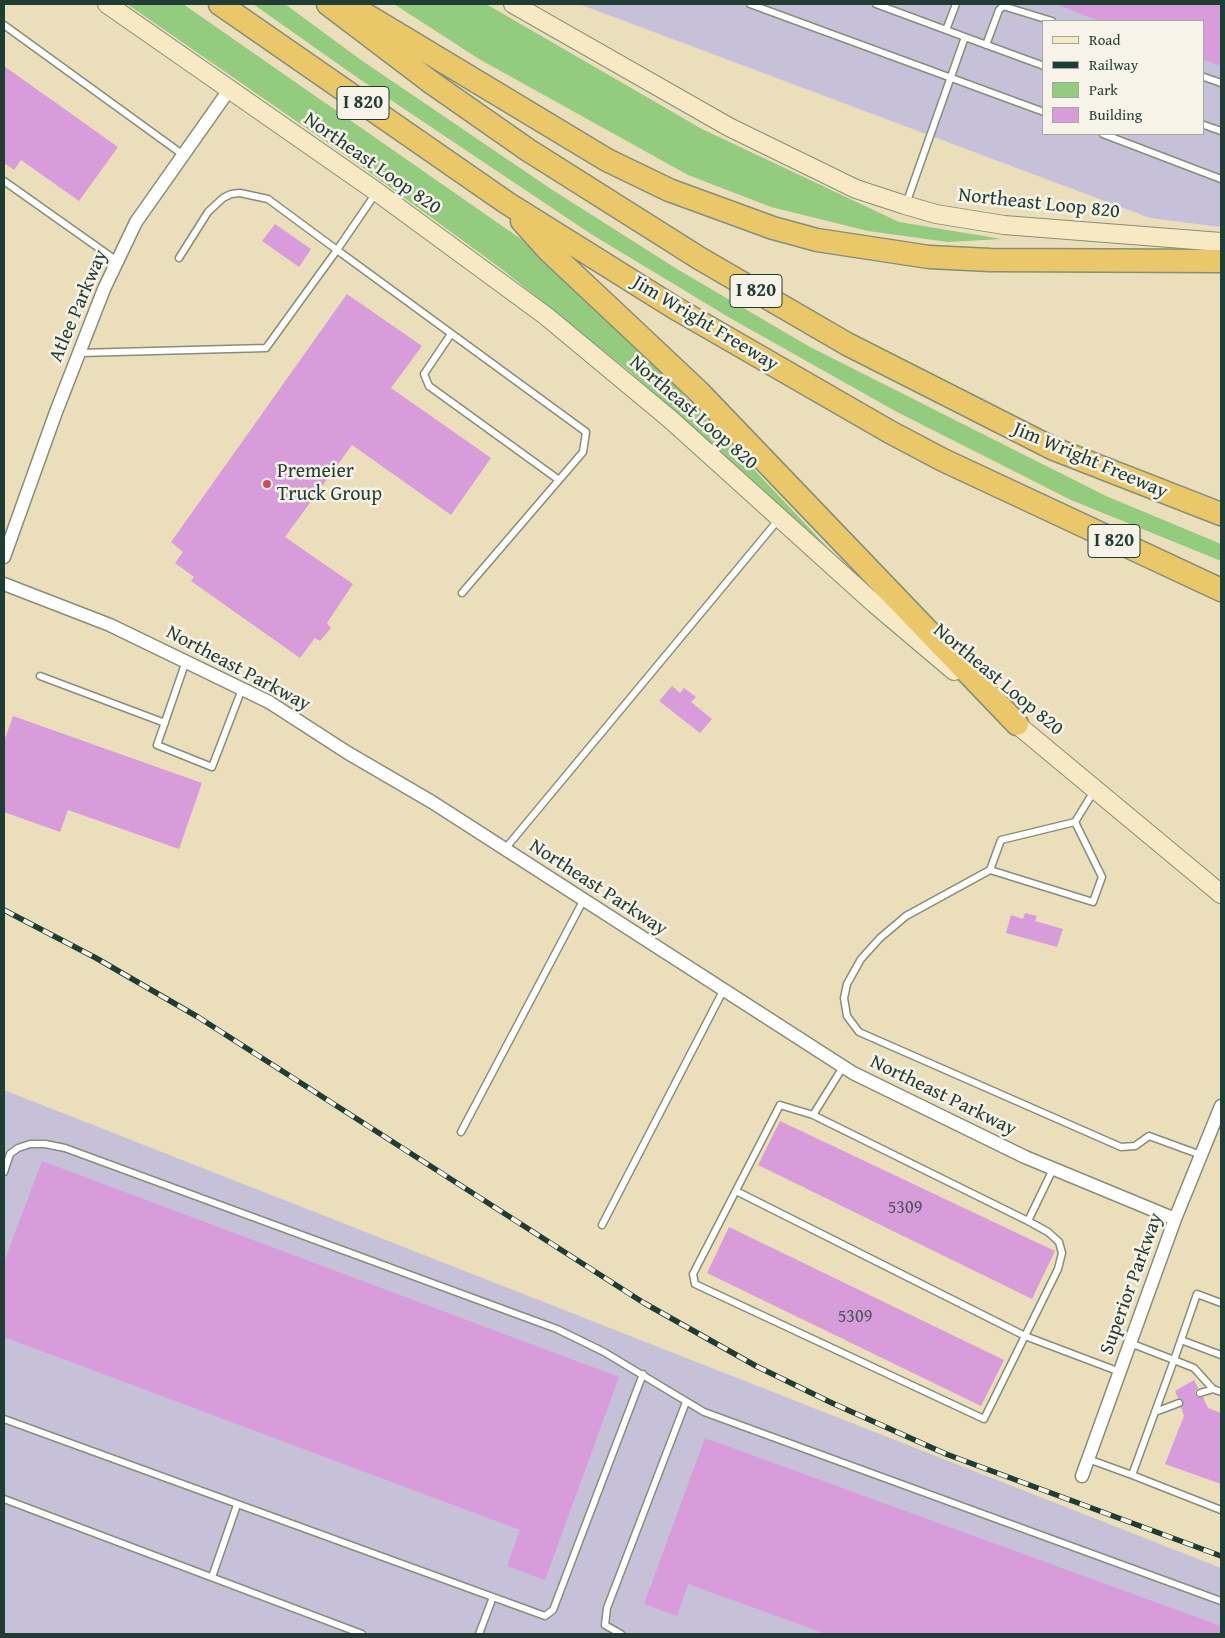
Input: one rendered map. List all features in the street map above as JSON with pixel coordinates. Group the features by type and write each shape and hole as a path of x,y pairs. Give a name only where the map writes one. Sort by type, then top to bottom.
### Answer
{"highway":[{"name":"Jim Wright Freeway","path":"220,4 507,203 675,308 890,432 1008,492 1221,590"},
{"name":"Jim Wright Freeway","path":"328,4 432,83 528,150 699,258 847,344 1054,449 1221,514"},
{"path":"348,4 607,160 668,190 773,228 843,245 929,257 990,260 1221,261"},
{"path":"507,203 548,250 698,391 1017,724"}],"main road":[{"name":"Northeast Loop 820","path":"107,4 377,192 553,322 670,419 876,605 1221,894"},
{"name":"Northeast Loop 820","path":"513,4 729,127 847,184 905,205 936,214 1004,225 1221,242"}],"street":[{"name":"Atlee Parkway","path":"4,557 79,353 117,261 136,222 182,154 229,90"},
{"name":"Northeast Parkway","path":"4,584 110,625 270,702 505,849 843,1067 907,1100 1053,1169 1175,1219"},
{"name":"Superior Parkway","path":"1082,1476 1175,1219 1221,1106"}],"lane":[{"path":"750,4 1042,111"},
{"path":"876,4 1042,65"},
{"path":"946,30 956,4"},
{"path":"986,45 999,10 1003,6 1049,20"},
{"path":"4,25 182,154"},
{"path":"905,205 965,38"},
{"path":"1205,77 1221,83"},
{"path":"1205,125 1221,131"},
{"path":"1106,135 1221,179"},
{"path":"4,181 117,261"},
{"path":"79,353 266,348 377,192"},
{"path":"179,258 208,212 223,198 231,194 240,193 268,199 586,432 583,452 462,593"},
{"path":"452,334 424,374 428,386 559,480"},
{"path":"505,849 780,518"},
{"path":"186,661 157,746 212,767 242,689"},
{"path":"40,676 165,723"},
{"path":"1095,790 1075,822 1001,840 990,870 906,916 880,938 861,959 847,984 844,998 847,1016 859,1032 1121,1147 1135,1146 1149,1136 1201,1155"},
{"path":"990,870 1093,902 1102,877 1075,822"},
{"path":"461,1132 584,900"},
{"path":"602,1226 723,991"},
{"path":"813,1115 843,1067"},
{"path":"780,1105 813,1115 1028,1221 1048,1232 1059,1242 1062,1253 1058,1269 984,1419 695,1284 693,1274 780,1105"},
{"path":"4,1172 10,1154 18,1148 30,1144 45,1144 65,1148 557,1329 643,1374 704,1412 1221,1601"},
{"path":"1028,1221 1053,1169"},
{"path":"736,1191 1025,1336 1120,1372"},
{"path":"1132,1475 1197,1294 1221,1303"},
{"path":"1181,1340 1221,1355"},
{"path":"1130,1343 1194,1368 1213,1389 1221,1392"},
{"path":"4,1419 545,1616 553,1610 643,1374"},
{"path":"1200,1393 1213,1389"},
{"path":"621,1634 605,1625 607,1608 686,1402"},
{"path":"1155,1412 1179,1403"},
{"path":"1088,1460 1221,1510"},
{"path":"4,1499 362,1634"},
{"path":"212,1577 237,1505"},
{"path":"479,1634 493,1597"}],"shaded area":[{"path":"579,4 1221,4 1221,227 1150,218"},
{"path":"4,1090 1221,1568 1221,1634 4,1634"}],"green space":[{"path":"127,4 183,4 521,239 659,369 829,549 630,372 503,270 354,161"},
{"path":"253,4 285,4 361,60 551,189 677,269 810,347 1106,496 1221,544 1221,561 1071,500 897,412 730,318 591,234 358,78"},
{"path":"394,4 486,4 702,129 899,222 1002,239 948,242 868,231 771,207 688,175 479,59"}],"building":[{"path":"1055,4 1221,4 1221,66 1205,60 1205,20 1096,20"},
{"path":"4,66 118,147 79,201 21,160 14,170 4,163"},
{"path":"275,224 311,249 299,267 262,241"},
{"name":"Premeier Truck Group","path":"347,294 422,346 391,388 491,458 451,515 352,445 285,537 353,584 327,623 331,628 320,641 315,638 300,658 191,581 194,577 175,563 183,552 171,542"},
{"path":"672,686 680,693 684,688 696,697 691,702 712,719 700,733 659,701"},
{"path":"13,716 202,783 179,849 68,810 60,832 4,812 4,741"},
{"path":"1025,913 1037,916 1035,921 1063,929 1057,947 1006,933 1011,915 1023,919"},
{"path":"780,1121 1055,1251 1032,1299 758,1165"},
{"path":"42,1161 619,1377 545,1580 507,1566 520,1530 4,1337 4,1262"},
{"path":"729,1227 1004,1360 981,1406 707,1273"},
{"path":"1194,1380 1198,1388 1195,1391 1196,1396 1203,1397 1208,1408 1221,1413 1221,1484 1165,1464 1184,1416 1181,1407 1183,1401 1178,1398 1175,1391"},
{"path":"705,1438 1221,1626 1221,1634 826,1634 688,1584 677,1616 644,1604"}],"railway":[{"path":"4,910 96,958 198,1017 644,1303 756,1366 832,1403 946,1454 1221,1556"}],"place":[{"name":"Premeier Truck Group","path":"267,484"}]}
